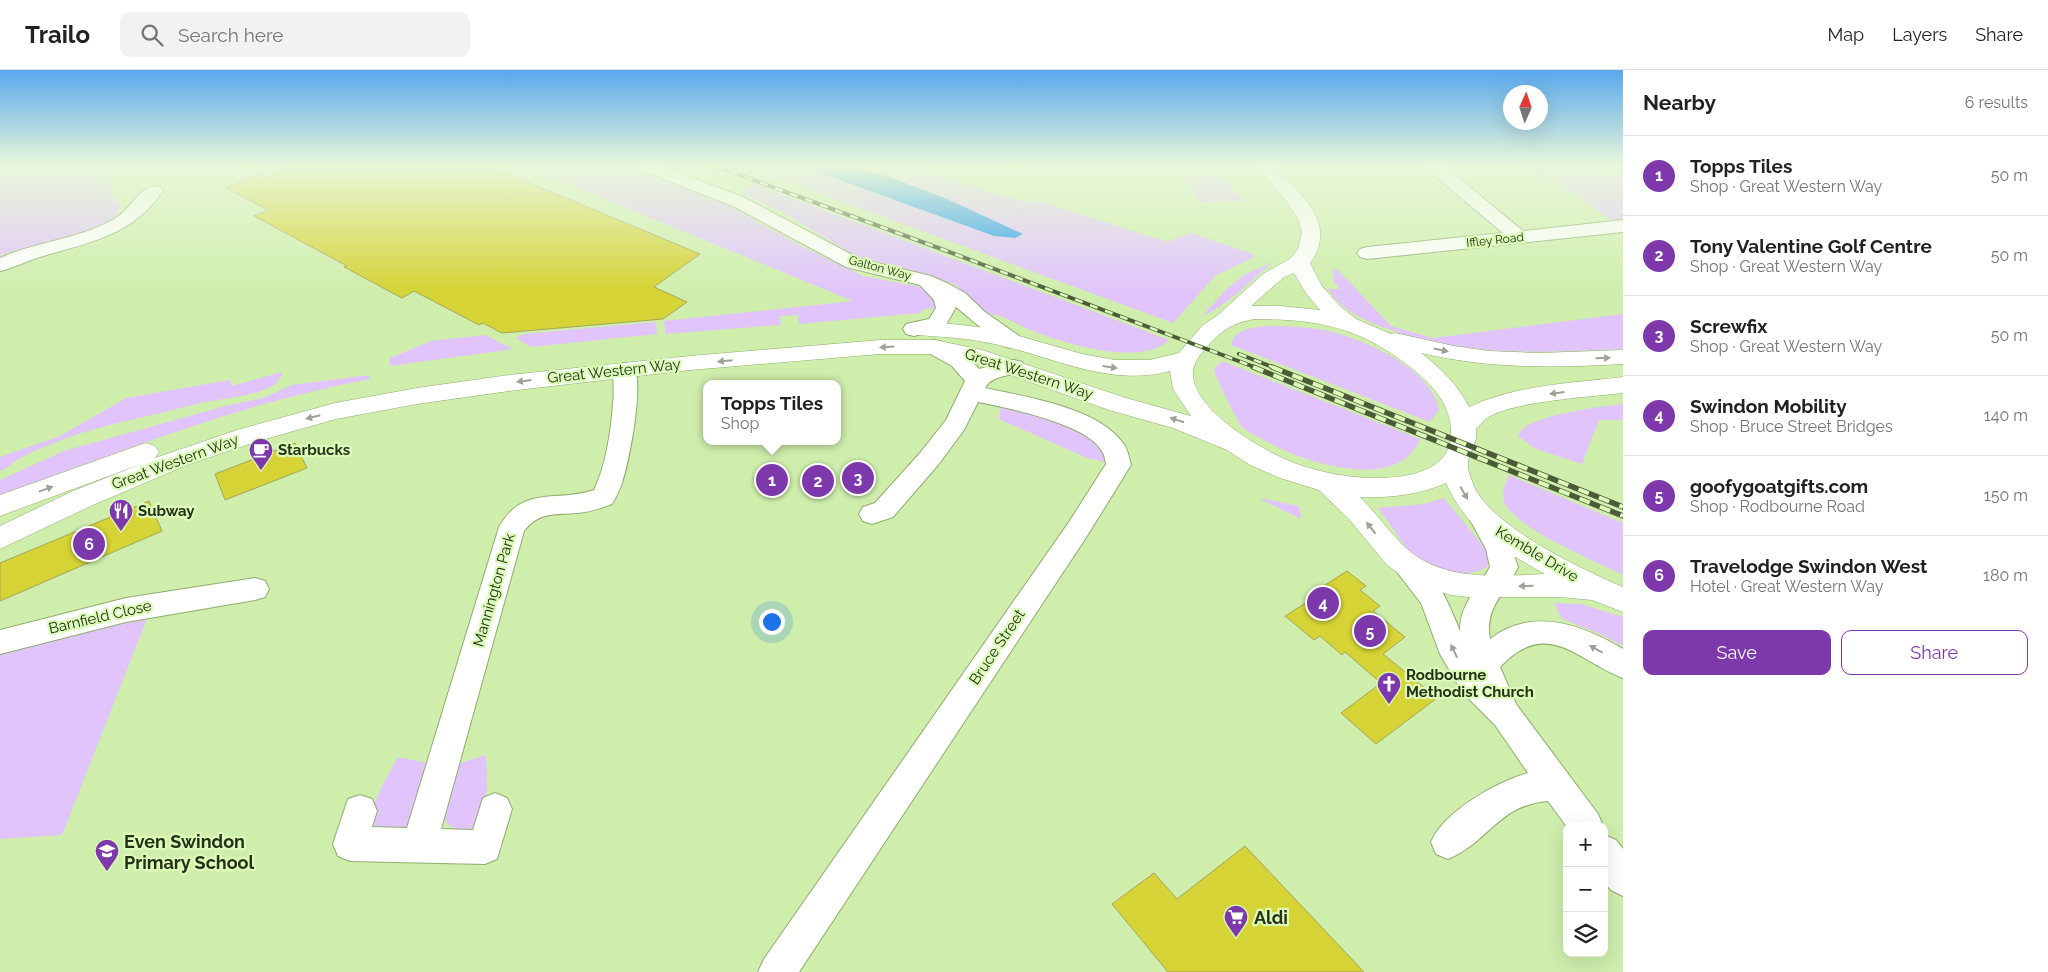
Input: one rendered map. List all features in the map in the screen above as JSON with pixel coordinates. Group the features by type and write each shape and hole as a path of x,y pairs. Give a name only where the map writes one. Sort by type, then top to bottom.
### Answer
{"main road":[{"path":"1228,316 1255,312 1296,314 1329,319 1354,326 1377,336 1418,362 1439,381 1454,401 1465,426 1463,447 1455,462 1433,478 1406,486 1374,488 1329,484 1276,465 1238,445 1212,426 1194,404 1185,388 1182,377 1182,369 1186,358 1209,332 1266,281 1287,266 1299,262 1309,245 1311,230 1300,208"},
{"path":"1299,262 1323,301 1336,314 1354,326"},
{"name":"Great Western Way","path":"0,506 241,419 293,404 446,374 537,363 914,329 972,333 1011,341 1098,365 1126,369 1152,368 1186,358"},
{"path":"1377,336 1461,355 1490,358 1528,360 1623,357"},
{"name":"Great Western Way","path":"0,538 83,498 146,471 208,448 288,424 344,410 417,396 509,383 625,370 880,347 935,347 958,351 1014,367 1110,401 1182,422 1238,445"},
{"path":"1465,426 1477,413 1496,404 1542,395 1623,385"},
{"name":"Kemble Drive","path":"1455,462 1456,475 1462,490 1483,520 1514,543 1592,588 1623,600"},
{"name":"Kemble Drive","path":"1329,484 1355,508 1381,541 1404,563 1437,580 1491,588 1541,586 1592,588"}],"street":[{"path":"0,265 22,255 75,242 110,229 130,217 138,208"},
{"name":"Galton Way","path":"750,208 853,263 924,280 958,297 978,316 1011,341"},
{"path":"1484,208 1519,237"},
{"name":"Iffley Road","path":"1367,253 1623,226"},
{"name":"Galton Way","path":"914,329 937,323 946,308 944,298 924,280"},
{"path":"935,347 960,362 974,386"},
{"path":"872,514 884,510 929,459 956,424 974,386 989,373 1014,367"},
{"name":"Mannington Park","path":"419,845 512,527 521,516 533,508 552,504 590,502 603,497 611,480 625,411 625,370"},
{"name":"Bruce Street","path":"777,972 1117,469 1119,457 1114,447 1099,434 1077,421 974,386"},
{"path":"1483,520 1504,562 1502,572 1477,610 1473,627 1475,640 1506,716"},
{"path":"1404,563 1424,584 1433,599 1450,641 1465,670 1478,688 1506,716 1583,822"},
{"name":"Barnfield Close","path":"0,642 205,589 255,589"},
{"path":"1485,663 1493,654 1517,637 1540,633 1576,639 1622,664"},
{"path":"1448,842 1499,801 1514,793 1527,788 1557,785"},
{"path":"360,811 350,844 484,847 495,809"},
{"path":"1608,857 1623,878"}],"shaded area":[{"path":"0,208 119,208 114,216 86,233 0,256"},
{"path":"627,208 733,208 803,247 863,276 925,288 931,291 938,308 924,309 920,313 799,324 798,315 780,316 781,325 666,334 664,321 853,301"},
{"path":"774,208 818,208 1169,340 1156,348 1140,352 1121,353 1060,341 1028,329 1004,317 989,315 956,285 926,274 861,258"},
{"path":"860,208 1061,208 1167,242 1191,233 1253,254 1255,257 1216,275 1173,323"},
{"path":"1594,208 1623,208 1623,219 1611,220"},
{"path":"1273,262 1230,299 1202,316 1225,291 1245,274"},
{"path":"1333,269 1337,269 1391,326 1433,338 1623,314 1623,349 1504,351 1447,345 1418,338 1388,329 1347,309 1328,289 1340,289 1333,280"},
{"path":"656,322 657,334 531,347 516,338 524,334"},
{"path":"1267,326 1324,330 1357,340 1375,348 1410,368 1434,395 1439,410 1430,422 1231,345 1233,339 1240,332 1251,328"},
{"path":"485,335 513,349 390,366 390,358 431,341"},
{"path":"1222,361 1420,439 1408,456 1391,466 1370,469 1347,468 1299,456 1279,448 1242,427 1215,373 1214,369"},
{"path":"282,372 279,380 261,391 201,403 81,433 30,453 0,471 0,457 60,436 126,398 230,380 232,386"},
{"path":"369,375 370,379 275,401 182,430 0,496 0,480 64,451 229,405 263,398 292,385"},
{"path":"1623,404 1623,420 1599,420 1582,464 1536,449 1518,436 1523,429 1533,423 1564,413"},
{"path":"1001,406 1027,412 1088,434 1107,457 1105,462 1087,458 999,419"},
{"path":"1509,475 1623,523 1623,575 1576,553 1522,522 1510,511 1503,498 1503,491"},
{"path":"1261,498 1299,506 1301,519 1262,500"},
{"path":"1444,498 1488,552 1490,557 1487,567 1476,572 1464,574 1442,572 1432,568 1413,555 1378,508 1424,504"},
{"path":"1554,603 1581,604 1623,617 1623,646 1598,633 1562,619"},
{"path":"147,619 62,835 0,839 0,651 128,620 128,623"},
{"path":"486,755 487,789 483,813 478,822 470,829 459,833 446,822 444,816 454,765"},
{"path":"398,757 431,764 409,825 404,830 378,829 372,819 372,812 382,787"}],"water":[{"path":"917,208 967,208 1023,234 1015,238 994,236"}],"building":[{"path":"264,208 590,208 700,254 654,287 687,302 663,319 502,333 483,323 479,325 414,291 402,298 254,216 268,210"},
{"name":"Starbucks","path":"295,443 307,468 225,500 215,474"},
{"path":"149,501 162,531 0,601 0,563"},
{"path":"1347,571 1366,586 1360,590 1380,606 1373,611 1405,637 1383,654 1437,698 1376,744 1341,713 1381,683 1345,652 1342,655 1320,636 1314,640 1285,616 1326,590 1322,587"},
{"name":"Aldi","path":"1245,846 1364,972 1168,972 1112,904 1154,873 1177,899"}],"railway":[{"path":"830,208 1257,368"},
{"path":"1239,354 1275,368"},
{"path":"1253,367 1623,516"},
{"path":"1272,367 1623,507"}],"place":[{"name":"Starbucks","path":"261,471"},
{"name":"Screwfix","path":"858,478"},
{"name":"Topps Tiles","path":"772,480"},
{"name":"Tony Valentine Golf Centre","path":"818,481"},
{"name":"Subway","path":"121,532"},
{"name":"Travelodge Swindon West","path":"89,544"},
{"name":"Swindon Mobility","path":"1323,603"},
{"name":"goofygoatgifts.com","path":"1370,631"},
{"name":"Rodbourne Methodist Church","path":"1389,705"},
{"name":"Even Swindon Primary School","path":"107,872"},
{"name":"Aldi","path":"1236,938"}]}
